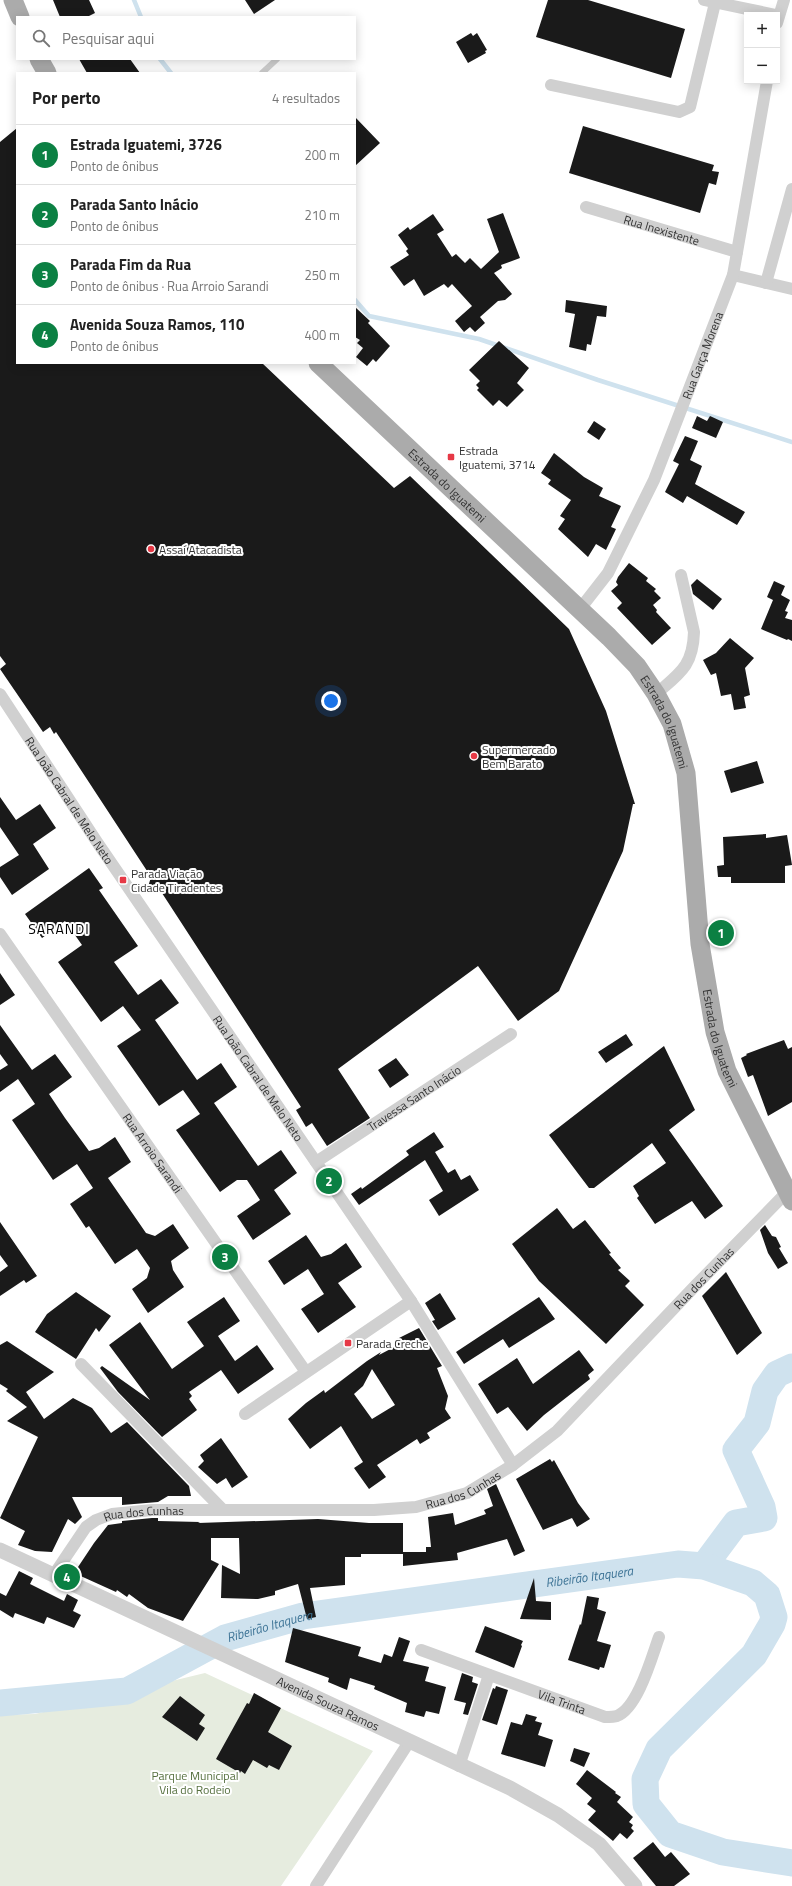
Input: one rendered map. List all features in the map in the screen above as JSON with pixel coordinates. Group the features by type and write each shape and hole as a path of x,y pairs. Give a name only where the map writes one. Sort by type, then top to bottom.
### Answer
{"main road":[{"path":"13,0 20,16"},
{"path":"40,60 46,72"},
{"name":"Estrada do Iguatemi","path":"319,364 580,609 637,666 656,694 672,724 686,773 700,944 715,1032 727,1071 789,1196"}],"street":[{"path":"779,12 784,0"},
{"path":"551,85 679,112 690,107 709,2 754,12"},
{"name":"Rua Garça Morena","path":"580,609 608,573 654,480 733,275 766,84"},
{"path":"766,283 792,188"},
{"name":"Rua Inexistente","path":"586,207 736,252"},
{"path":"733,275 792,289"},
{"path":"656,694 686,668 694,641 694,632 681,575"},
{"name":"Rua João Cabral de Melo Neto","path":"0,694 101,848 411,1301 513,1465"},
{"name":"Rua Arroio Sarandi","path":"0,934 306,1372"},
{"name":"Travessa Santo Inácio","path":"316,1162 511,1034"},
{"name":"Rua dos Cunhas","path":"53,1576 86,1527 103,1516 152,1510 222,1509 329,1511 416,1507 467,1493 513,1465 557,1431 697,1284 789,1196"},
{"path":"245,1414 411,1301"},
{"path":"81,1364 222,1509"},
{"name":"Avenida Souza Ramos","path":"0,1550 459,1766 510,1788 579,1829 599,1844 635,1886"},
{"name":"Vila Trinta","path":"420,1650 605,1717 617,1716 630,1705 636,1695 659,1637"},
{"path":"459,1766 489,1675"},
{"path":"316,1886 410,1742"}],"lane":[{"path":"263,72 276,60"}],"green space":[{"name":"Parque Municipal Vila do Rodeio","path":"205,1673 373,1751 281,1886 0,1886 0,1715 35,1714"}],"building":[{"path":"53,0 89,0 95,13 89,16 60,16"},
{"path":"245,0 275,0 254,14"},
{"path":"548,0 588,0 685,29 671,78 536,37"},
{"path":"471,33 473,36 477,33 487,50 485,51 486,53 468,63 456,42"},
{"path":"80,60 131,60 139,72 86,72"},
{"path":"356,118 380,143 356,165"},
{"path":"583,126 714,165 712,171 719,172 716,185 709,183 700,213 569,173"},
{"name":"Assaí Atacadista","path":"16,129 16,364 263,364 394,488 410,476 569,629 606,711 635,804 633,804 623,851 559,991 518,1021 478,966 338,1069 370,1118 327,1146 312,1123 306,1127 296,1110 301,1107 160,890 148,887 151,877 56,732 54,734 50,727 43,732 0,669 6,664 0,656 0,142"},
{"path":"503,213 520,258 501,265 502,268 494,273 512,294 505,300 498,301 480,317 485,323 475,332 470,327 464,332 455,321 472,306 452,284 448,288 444,284 424,296 414,279 404,286 390,267 409,255 406,251 408,249 398,235 408,227 410,230 433,214 444,230 437,234 452,257 456,254 465,263 470,258 481,269 499,252 487,219"},
{"path":"566,300 607,306 606,317 597,316 591,345 587,344 586,351 569,347 575,314 565,312"},
{"path":"356,308 370,321 368,323 390,346 376,362 373,359 367,366 356,357 363,348 357,343 360,340 356,338"},
{"path":"499,341 529,368 517,383 524,390 507,407 499,400 493,406 477,390 479,388 476,385 480,381 469,370"},
{"path":"697,416 707,421 710,416 723,422 716,438 692,428"},
{"path":"594,421 606,429 599,440 587,432"},
{"path":"685,436 698,441 690,460 702,466 695,484 745,512 737,525 687,496 683,503 665,492 679,464 673,461"},
{"path":"554,453 584,477 603,488 599,496 621,506 611,527 616,529 606,550 596,544 588,557 558,529 565,519 560,516 571,500 548,484 551,480 541,473"},
{"path":"629,563 648,578 646,581 656,589 654,591 661,598 653,605 657,610 656,612 671,628 652,645 617,608 622,603 611,591 618,585 616,582 618,577"},
{"path":"697,579 722,599 713,610 693,594 691,585"},
{"path":"774,581 785,586 781,595 790,600 785,611 788,612 785,618 792,620 792,641 761,629 773,600 767,597"},
{"path":"730,638 754,658 745,668 750,695 744,697 746,708 734,710 731,694 721,696 716,673 711,675 703,660 716,653"},
{"path":"757,761 764,783 731,793 724,771"},
{"path":"0,797 16,820 40,804 56,828 33,844 49,869 12,895 0,877 0,867 19,855 0,827"},
{"path":"766,834 766,838 787,835 792,865 785,866 785,883 731,883 731,877 718,877 717,866 724,865 723,837"},
{"path":"89,868 103,888 99,890 138,946 114,962 138,995 161,979 179,1003 155,1020 197,1080 221,1063 237,1087 214,1103 258,1166 281,1150 297,1173 274,1190 291,1214 253,1240 237,1216 260,1200 247,1180 237,1180 220,1192 176,1130 200,1114 183,1090 159,1106 117,1046 141,1030 123,1006 101,1022 58,962 82,945 65,921 42,938 25,914"},
{"path":"0,973 15,995 0,1005"},
{"path":"0,1025 32,1070 55,1054 72,1077 49,1094 65,1118 89,1151 99,1148 115,1137 131,1162 108,1178 146,1233 155,1236 173,1224 189,1248 171,1261 173,1270 184,1287 148,1313 132,1289 147,1278 150,1268 137,1249 115,1264 89,1226 86,1228 70,1204 93,1188 77,1164 53,1180 12,1120 35,1104 18,1079 0,1092 0,1070 8,1065 0,1054"},
{"path":"626,1034 633,1045 606,1063 598,1052"},
{"path":"784,1040 788,1049 792,1047 792,1102 768,1116 753,1075 748,1077 741,1058 747,1055 746,1054"},
{"path":"664,1046 695,1110 669,1130 723,1206 705,1219 692,1201 655,1224 637,1198 639,1196 633,1186 666,1163 652,1143 594,1188 589,1188 549,1135"},
{"path":"396,1058 409,1075 390,1088 378,1070"},
{"path":"434,1132 444,1147 435,1152 448,1173 455,1169 461,1180 470,1175 479,1190 439,1216 429,1200 443,1191 425,1160 359,1205 351,1194 361,1187 362,1189 409,1155 406,1151"},
{"path":"557,1208 573,1229 585,1220 621,1268 618,1270 630,1281 625,1286 644,1305 606,1344 539,1281 512,1244"},
{"path":"0,1222 37,1276 26,1283 24,1280 0,1296 0,1272 8,1266 0,1255"},
{"path":"765,1225 772,1236 776,1237 781,1247 779,1248 788,1263 778,1269 768,1253 760,1230"},
{"path":"306,1235 321,1257 331,1254 346,1243 362,1267 338,1283 356,1307 318,1333 301,1309 324,1294 308,1269 284,1285 268,1261"},
{"path":"726,1272 762,1333 737,1355 702,1296"},
{"path":"76,1292 111,1316 99,1332 96,1328 76,1359 35,1332 47,1314"},
{"path":"440,1293 456,1319 438,1330 432,1321 435,1320 425,1303"},
{"path":"224,1297 240,1321 218,1336 235,1361 257,1345 274,1369 238,1394 221,1370 189,1392 192,1396 189,1399 197,1410 162,1437 118,1392 100,1368 102,1366 150,1400 109,1345 140,1322 172,1369 204,1346 187,1322"},
{"path":"539,1297 555,1319 509,1348 503,1339 464,1364 456,1352"},
{"path":"419,1328 442,1366 437,1368 448,1396 445,1409 451,1418 427,1433 430,1438 420,1444 417,1439 377,1465 386,1477 369,1489 354,1468 363,1462 341,1426 310,1449 288,1419 306,1403 324,1390 325,1393 367,1361 381,1352 379,1355 398,1345 395,1340","holes":["372,1369 395,1405 372,1419 354,1394 363,1386"]},
{"path":"7,1341 54,1372 26,1392 44,1419 73,1398 92,1408 111,1433 127,1422 189,1486 191,1496 168,1496 158,1502 122,1505 122,1497 72,1497 82,1517 75,1524 68,1519 52,1552 35,1551 18,1545 25,1531 0,1518 38,1437 7,1421 27,1407 6,1391 8,1389 0,1384 0,1345"},
{"path":"579,1350 594,1370 588,1375 590,1379 544,1415 527,1431 508,1407 497,1414 478,1384 517,1358 533,1384"},
{"path":"221,1438 248,1477 232,1488 226,1478 217,1484 198,1467 204,1461 200,1455"},
{"path":"550,1459 552,1462 554,1460 578,1503 590,1519 577,1527 572,1518 543,1530 516,1479"},
{"path":"496,1484 525,1551 514,1556 507,1539 457,1553 458,1560 403,1566 403,1554 361,1554 361,1557 345,1557 345,1585 310,1588 316,1617 307,1619 298,1584 275,1591 275,1595 258,1599 221,1598 222,1565 240,1574 239,1538 211,1538 211,1560 219,1564 183,1621 148,1608 129,1594 127,1597 117,1590 116,1592 74,1573 108,1525 122,1523 122,1521 152,1518 158,1518 158,1521 200,1522 198,1523 318,1519 369,1523 403,1523 403,1552 426,1552 426,1547 431,1547 428,1517 453,1513 455,1525 486,1514 484,1510 493,1506 487,1489"},
{"path":"19,1571 33,1578 30,1584 64,1601 67,1594 78,1600 73,1611 81,1615 74,1628 47,1617 44,1624 15,1613 13,1618 0,1610 0,1593 6,1596"},
{"path":"534,1578 536,1601 551,1602 551,1620 520,1619"},
{"path":"587,1596 599,1598 597,1609 606,1612 597,1641 611,1645 604,1668 600,1667 599,1670 568,1660 580,1624 581,1625"},
{"path":"485,1626 523,1641 514,1668 475,1652"},
{"path":"293,1628 361,1647 358,1656 381,1663 384,1654 392,1657 399,1637 410,1641 403,1661 429,1667 425,1681 446,1687 439,1714 426,1711 424,1717 405,1712 407,1703 374,1689 375,1686 350,1678 347,1690 328,1682 329,1678 285,1662"},
{"path":"462,1673 473,1677 472,1682 478,1684 468,1715 463,1714 466,1703 454,1700"},
{"path":"496,1686 508,1690 497,1725 482,1720 493,1688 495,1689"},
{"path":"254,1693 281,1708 268,1732 292,1746 279,1770 269,1765 267,1768 253,1760 245,1774 241,1771 240,1773 216,1759"},
{"path":"180,1696 205,1715 199,1724 205,1728 197,1741 162,1717"},
{"path":"526,1714 537,1717 535,1721 542,1723 538,1735 553,1740 545,1767 501,1754 511,1722 522,1725"},
{"path":"574,1748 590,1753 584,1767 570,1761"},
{"path":"587,1770 621,1797 617,1802 633,1817 629,1822 633,1825 631,1828 634,1831 627,1839 620,1833 613,1841 588,1820 596,1811 587,1804 592,1798 576,1784"},
{"path":"653,1842 665,1857 671,1852 690,1874 674,1886 656,1886 633,1858"}],"waterway":[{"path":"134,0 141,16"},
{"path":"161,60 170,72"},
{"path":"356,301 369,316 479,339 598,380 792,442"},
{"path":"704,1566 736,1523 764,1518 762,1507 736,1450 757,1423 765,1391 777,1374 792,1367"},
{"name":"Ribeirão Itaquera","path":"0,1703 127,1691 225,1638 303,1616 678,1564 704,1566 753,1583 767,1595 774,1617 772,1624 754,1655 659,1749 645,1779 646,1804 670,1834 723,1852 792,1863"}],"place":[{"name":"Estrada Iguatemi, 3714","path":"451,457"},
{"name":"Assaí Atacadista","path":"151,549"},
{"name":"Supermercado Bem Barato","path":"474,756"},
{"name":"Parada Viação Cidade Tiradentes","path":"123,880"},
{"name":"Estrada Iguatemi, 3726","path":"721,933"},
{"name":"Parada Santo Inácio","path":"329,1181"},
{"name":"Parada Fim da Rua","path":"225,1257"},
{"name":"Parada Creche","path":"348,1343"},
{"name":"Avenida Souza Ramos, 110","path":"67,1577"}],"district":[{"name":"SARANDI","path":"59,928"}]}
